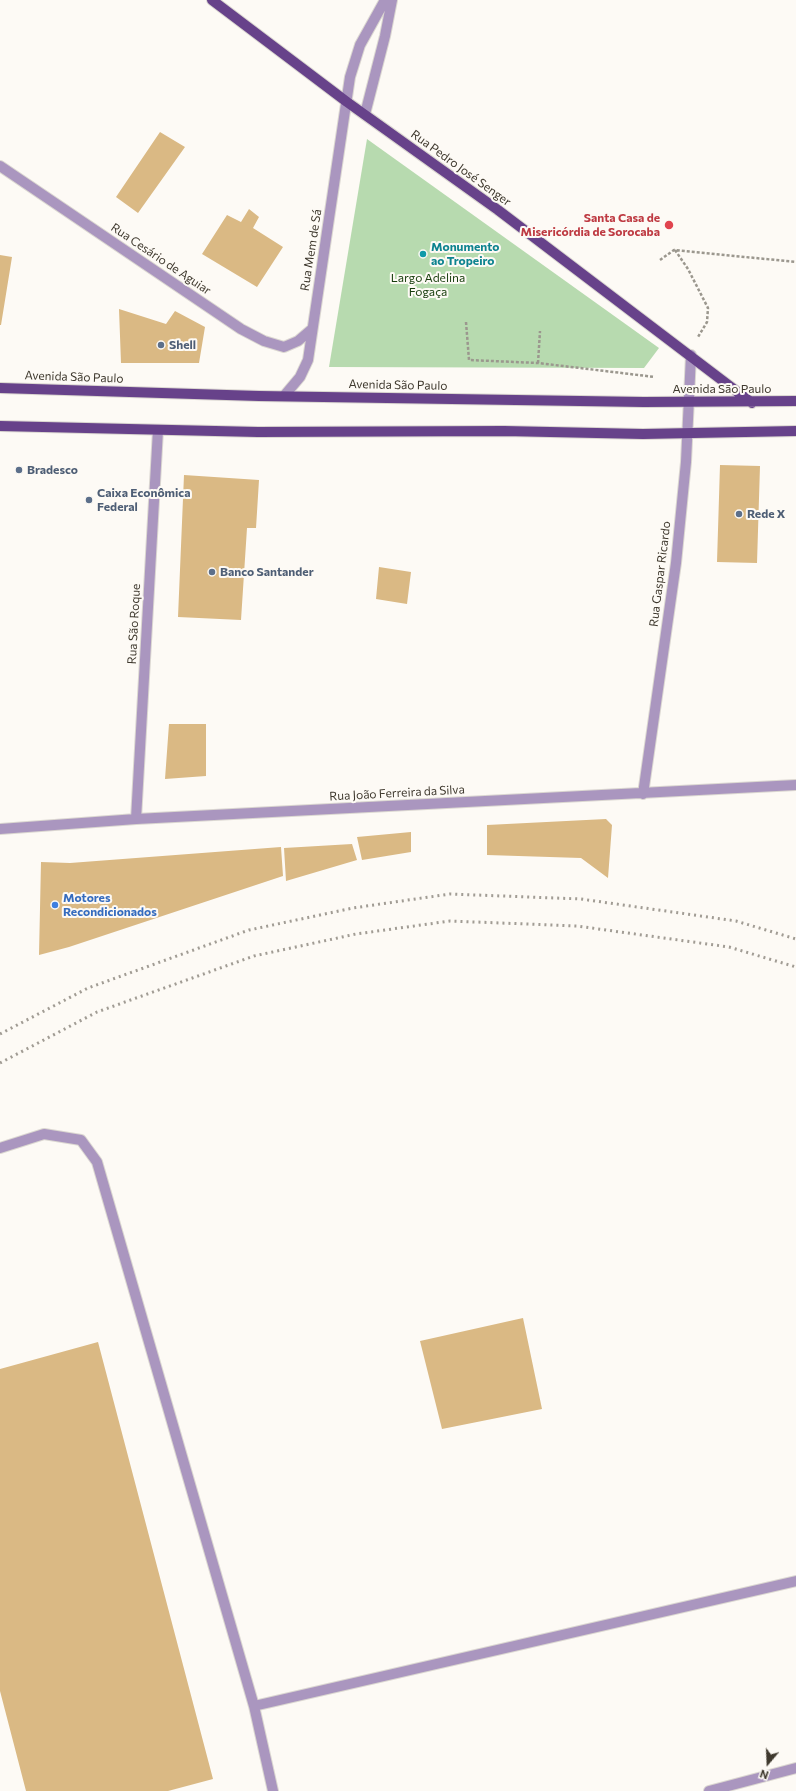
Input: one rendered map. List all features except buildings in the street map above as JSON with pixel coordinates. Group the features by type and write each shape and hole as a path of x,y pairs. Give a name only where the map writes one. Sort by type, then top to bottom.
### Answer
{"main road":[{"name":"Rua Pedro José Senger","path":"212,0 347,102 498,210 691,355 752,403"},
{"name":"Avenida São Paulo","path":"0,388 284,396 752,403 796,401"},
{"path":"0,426 258,432 504,431 688,434 796,431"}],"street":[{"name":"Rua Mem de Sá","path":"284,396 300,377 308,360 350,77 360,45 385,0"},
{"path":"365,114 385,36 392,0"},
{"name":"Rua Cesário de Aguiar","path":"0,166 241,329 264,341 284,346 298,341 312,329"},
{"name":"Rua Gaspar Ricardo","path":"643,794 676,563 688,434 691,355"},
{"name":"Rua São Roque","path":"136,819 158,430"},
{"name":"Rua João Ferreira da Silva","path":"0,829 136,819 796,785"},
{"path":"0,1148 44,1134 81,1140 97,1162 254,1706 274,1791"},
{"path":"254,1706 796,1581"},
{"path":"709,1791 796,1768"}],"path":[{"path":"660,260 674,250 796,262"},
{"path":"674,250 688,269 708,308 708,322 703,333 694,339"},
{"path":"466,322 469,360 538,363 655,377"},
{"path":"538,363 540,331"}],"green space":[{"name":"Largo Adelina Fogaça","path":"367,139 659,348 644,368 329,367"}],"railway":[{"path":"0,1034 88,988 249,930 353,908 450,894 581,899 736,921 796,939"},
{"path":"0,1063 97,1012 254,956 356,934 450,921 577,926 729,947 796,967"}],"place":[{"name":"Santa Casa de Misericórdia de Sorocaba","path":"669,225"},
{"name":"Monumento ao Tropeiro","path":"423,254"},
{"name":"Shell","path":"161,345"},
{"name":"Bradesco","path":"19,470"},
{"name":"Caixa Econômica Federal","path":"89,500"},
{"name":"Rede X","path":"739,514"},
{"name":"Banco Santander","path":"212,572"},
{"name":"Motores Recondicionados","path":"55,905"}]}
